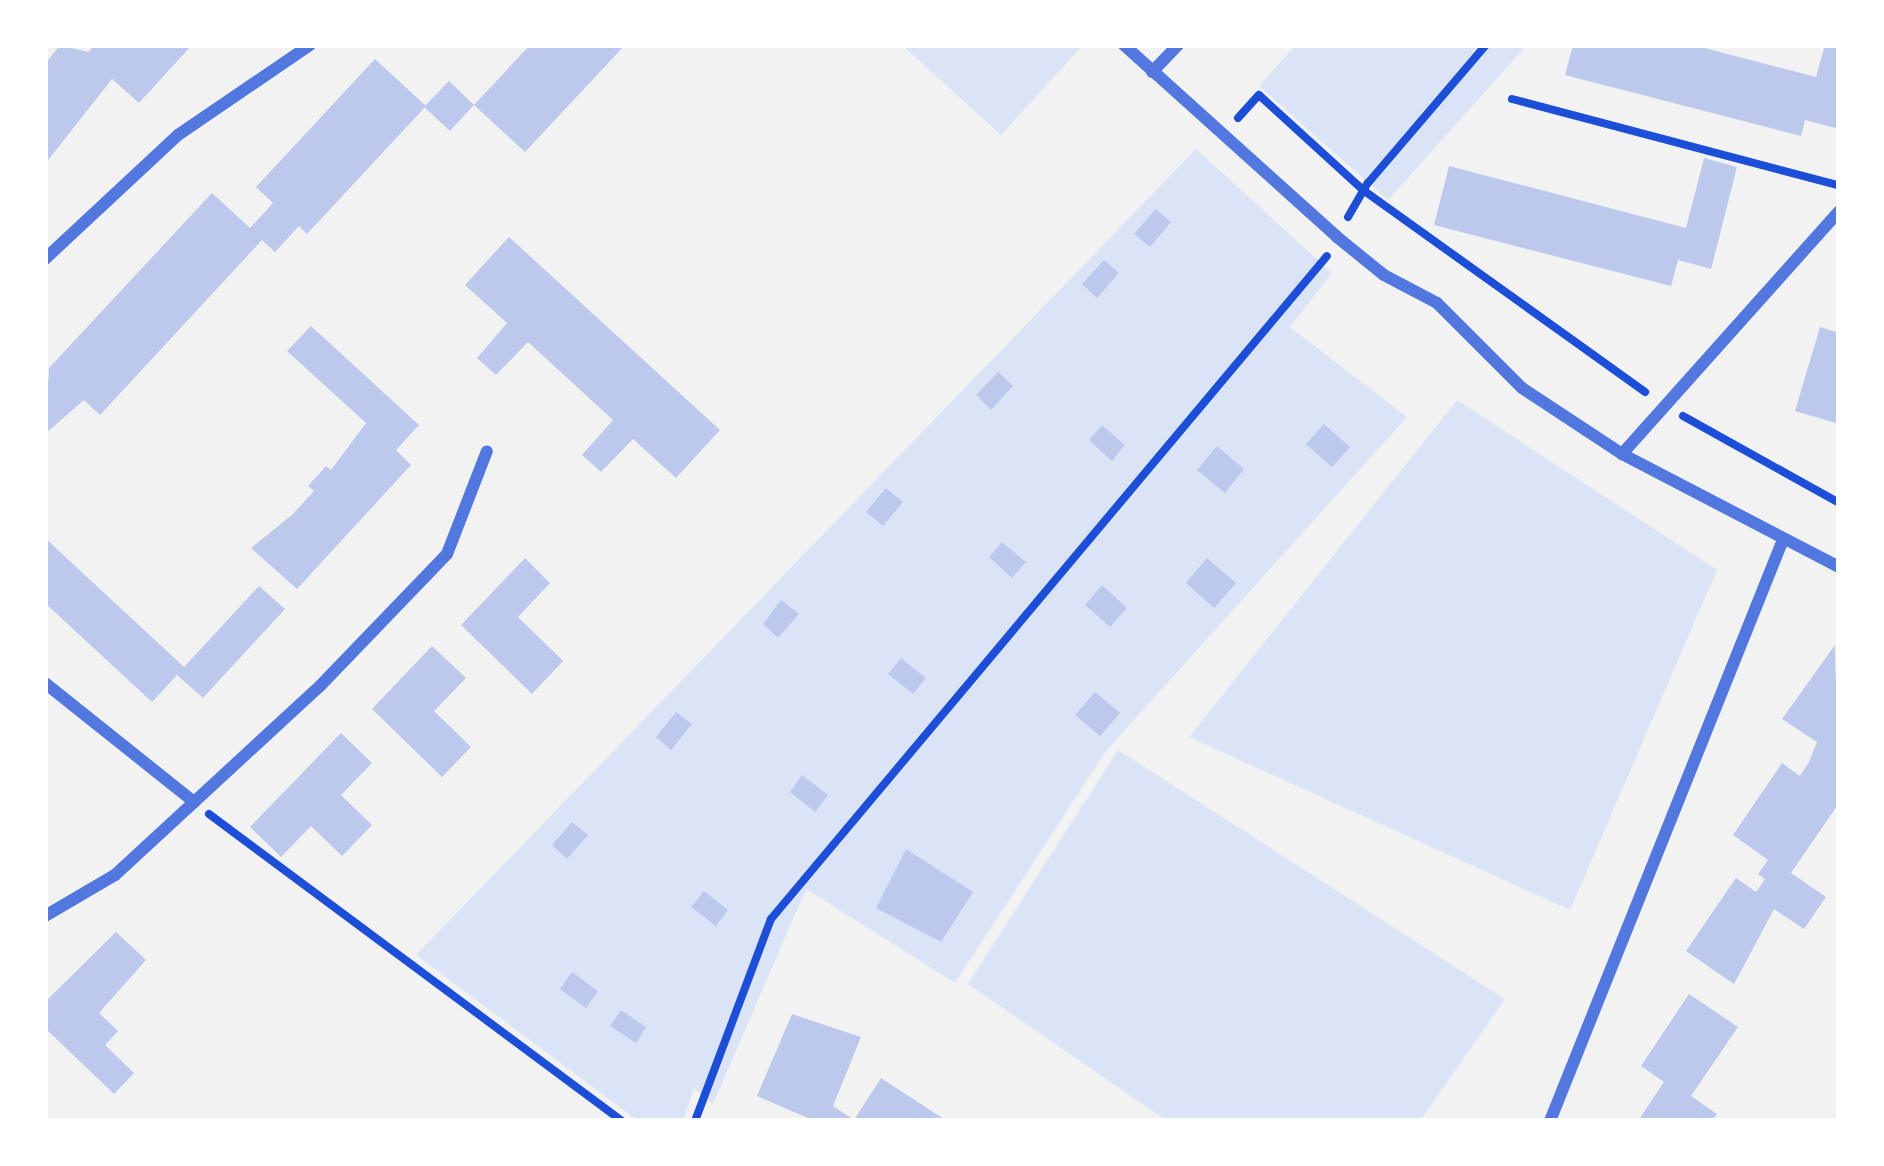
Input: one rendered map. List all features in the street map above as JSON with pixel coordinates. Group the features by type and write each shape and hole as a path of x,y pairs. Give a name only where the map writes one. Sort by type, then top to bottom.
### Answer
{"street":[{"path":"45,259 178,135 310,45"},
{"path":"1124,45 1337,237 1384,274 1437,302 1522,388 1622,454 1782,542 1839,567"},
{"path":"1152,72 1178,45"},
{"path":"1622,454 1839,211"},
{"path":"45,916 116,874 447,554 487,452"},
{"path":"1550,1121 1782,542"},
{"path":"45,683 194,802"}],"path":[{"path":"695,1121 771,919 1322,266 1364,190 1486,45"},
{"path":"1222,136 1259,95 1364,190 1665,405 1839,503"},
{"path":"1512,99 1839,186"},
{"path":"194,802 622,1121"}],"shaded area":[{"path":"902,45 1083,45 1001,135"},
{"path":"1296,45 1527,45 1388,200 1259,86"},
{"path":"1196,149 1332,273 1290,327 1407,417 1106,751 955,983 806,889 713,1104 694,1088 683,1121 638,1121 416,955"},
{"path":"1457,400 1717,570 1570,910 1189,737"},
{"path":"1118,750 1505,999 1420,1121 1167,1121 968,984"}],"building":[{"path":"60,45 88,52 95,45 192,45 139,103 112,79 45,164 45,64"},
{"path":"530,45 625,45 525,152 474,105"},
{"path":"1573,45 1693,45 1816,77 1825,45 1839,45 1839,129 1805,120 1801,136 1565,75"},
{"path":"375,59 426,106 307,234 299,226 275,252 262,240 100,415 84,400 45,434 49,368 212,193 250,228 273,203 256,187"},
{"path":"449,81 474,105 450,131 424,107"},
{"path":"1704,158 1737,167 1711,269 1678,260 1671,286 1434,225 1449,166 1686,228"},
{"path":"1156,209 1171,222 1150,247 1134,234"},
{"path":"509,237 720,430 676,478 633,439 601,472 582,455 613,420 528,342 496,375 477,358 507,323 465,285"},
{"path":"1104,260 1119,273 1097,298 1082,284"},
{"path":"311,326 419,425 396,450 411,465 297,589 251,548 293,514 314,491 308,486 326,466 331,470 366,423 287,351"},
{"path":"1820,327 1839,333 1839,424 1795,411"},
{"path":"998,372 1013,386 991,410 976,395"},
{"path":"1324,424 1350,447 1332,467 1306,444"},
{"path":"1102,425 1125,445 1112,461 1089,440"},
{"path":"1217,446 1244,469 1225,493 1197,470"},
{"path":"886,488 903,502 883,526 866,512"},
{"path":"45,538 184,667 259,586 285,609 203,698 177,675 152,702 45,603"},
{"path":"1002,542 1026,562 1012,578 989,557"},
{"path":"525,558 550,583 518,617 563,661 532,694 461,625"},
{"path":"1207,558 1236,583 1214,608 1186,583"},
{"path":"1102,585 1127,608 1110,627 1085,605"},
{"path":"781,600 799,614 778,638 763,624"},
{"path":"1835,645 1839,803 1791,873 1826,897 1804,929 1774,909 1734,984 1686,951 1736,878 1756,892 1765,879 1758,874 1768,860 1733,835 1782,763 1800,776 1809,762 1817,742 1782,719"},
{"path":"432,646 466,678 434,711 471,747 442,777 372,709"},
{"path":"901,658 926,678 913,694 888,674"},
{"path":"1095,692 1120,713 1100,736 1075,715"},
{"path":"676,712 692,724 671,750 656,737"},
{"path":"341,733 372,763 341,795 372,825 342,856 311,826 281,857 250,827"},
{"path":"802,775 828,795 815,812 790,792"},
{"path":"572,822 588,835 567,859 552,845"},
{"path":"906,849 973,892 941,942 876,908"},
{"path":"704,891 728,910 716,926 691,907"},
{"path":"116,932 146,960 99,1013 118,1031 105,1045 134,1073 114,1094 45,1028 45,1002"},
{"path":"572,972 598,991 586,1008 560,989"},
{"path":"1689,994 1738,1027 1691,1096 1717,1114 1712,1121 1638,1121 1664,1082 1641,1066"},
{"path":"621,1010 646,1027 636,1043 610,1026"},
{"path":"792,1014 861,1037 833,1106 854,1120 881,1078 947,1121 815,1121 757,1096"}]}
